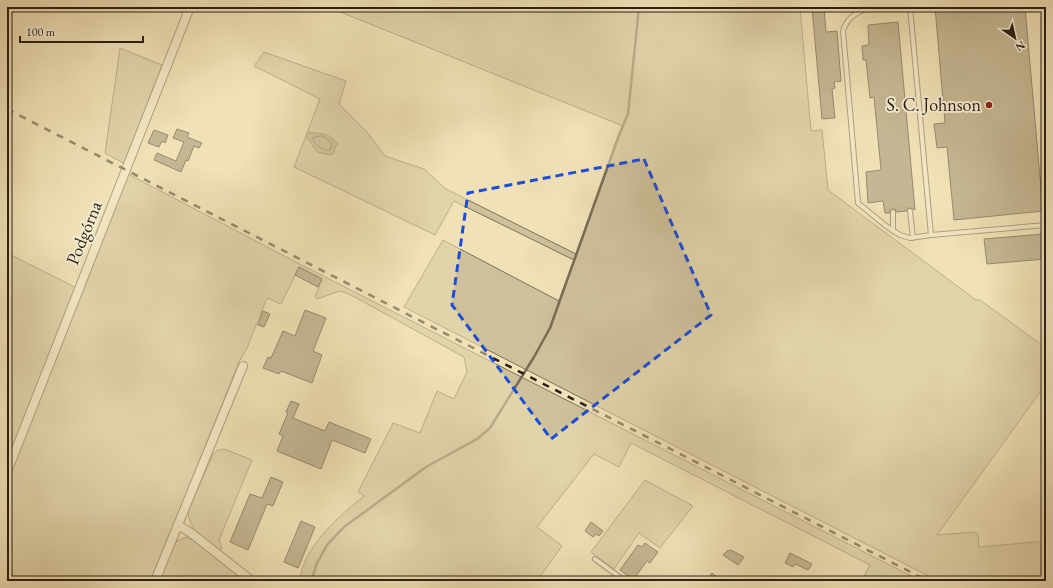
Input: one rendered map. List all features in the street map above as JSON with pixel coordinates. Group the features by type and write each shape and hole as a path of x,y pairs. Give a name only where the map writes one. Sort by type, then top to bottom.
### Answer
{"street":[{"name":"Podgórna","path":"7,472 190,7"},
{"path":"155,581 243,366"},
{"path":"178,525 191,533 252,581"}],"lane":[{"path":"877,7 865,9 851,17 846,23 843,32 858,202 893,231 902,236 913,238 931,235 1046,225"},
{"path":"910,7 931,235"},
{"path":"910,211 913,238"},
{"path":"893,212 893,231"},
{"path":"595,560 625,581"}],"highlighted area":[{"path":"644,159 711,315 551,439 452,305 468,193"}],"shaded area":[{"path":"328,7 800,7 811,131 822,130 828,190 976,300 980,300 1046,348 1046,384 937,535 974,532 978,534 979,547 1046,541 1046,581 938,581 404,307 443,240 559,301 574,260 454,201 435,235 294,167 320,99 254,66 264,52 346,81 339,104 366,131 385,156 424,169 446,189 576,254 623,126"},
{"path":"120,48 162,65 125,164 105,153"},
{"path":"128,174 294,261 921,581 864,581 862,580 870,565 631,443 619,467 594,454 537,527 562,546 537,581 300,581 302,569 307,556 324,533 364,496 358,492 393,423 420,433 437,391 454,399 467,372 464,357 349,294 340,291 317,299 315,297 322,279 299,267 281,304 267,298 247,348 239,362 151,581 7,581 7,478 72,307 7,462 7,253 79,289"},
{"path":"224,449 252,460 219,540 222,548 219,550 195,530 188,512 213,454 218,450"},
{"path":"645,480 693,506 660,548 639,533 614,569 591,552"},
{"path":"186,537 195,541 252,581 159,581 173,545 177,541"}],"water":[{"path":"309,132 325,134 331,137 338,144 335,147 334,153 330,155 317,152 306,136"}],"building":[{"path":"824,7 826,32 837,31 841,81 834,82 835,88 832,89 835,118 822,119 812,8"},
{"name":"S. C. Johnson","path":"935,7 1025,7 1043,211 954,220 947,147 937,148 934,124 945,123"},
{"path":"898,22 915,210 908,208 907,211 896,212 895,209 893,209 890,210 890,213 885,213 883,201 868,203 866,172 881,170 874,97 870,98 866,60 863,60 862,46 869,45 868,25"},
{"path":"177,129 189,133 187,137 202,143 199,148 194,146 188,161 186,160 181,172 154,160 157,153 176,161 184,142 173,138"},
{"path":"154,130 168,135 165,143 162,141 159,147 148,143"},
{"path":"1043,234 1045,259 987,264 984,239"},
{"path":"299,267 322,279 318,287 295,275"},
{"path":"305,310 326,318 313,351 322,355 312,383 281,371 279,374 263,368 268,357 271,358 283,331 295,336"},
{"path":"263,311 270,314 264,327 258,325"},
{"path":"291,401 299,404 293,418 325,431 329,422 371,439 365,453 332,440 321,469 277,451 283,436 279,434 288,413 286,412"},
{"path":"271,477 283,482 273,506 267,504 248,550 230,542 250,494 262,498"},
{"path":"301,521 315,527 298,568 284,562"},
{"path":"591,522 603,531 599,536 596,534 593,537 585,531"},
{"path":"645,543 658,552 650,563 647,561 633,580 620,570 638,545 642,547"},
{"path":"731,550 744,557 738,565 723,555 727,551"},
{"path":"790,553 812,564 808,570 795,564 793,567 785,563"},
{"path":"712,573 722,581 706,581"}],"waterway":[{"path":"311,581 317,563 327,545 344,527 426,467 477,439 490,428 534,357 550,328 619,135 628,114 639,7"}],"railway":[{"path":"7,109 928,581"}],"place":[{"name":"S. C. Johnson","path":"989,105"}]}
